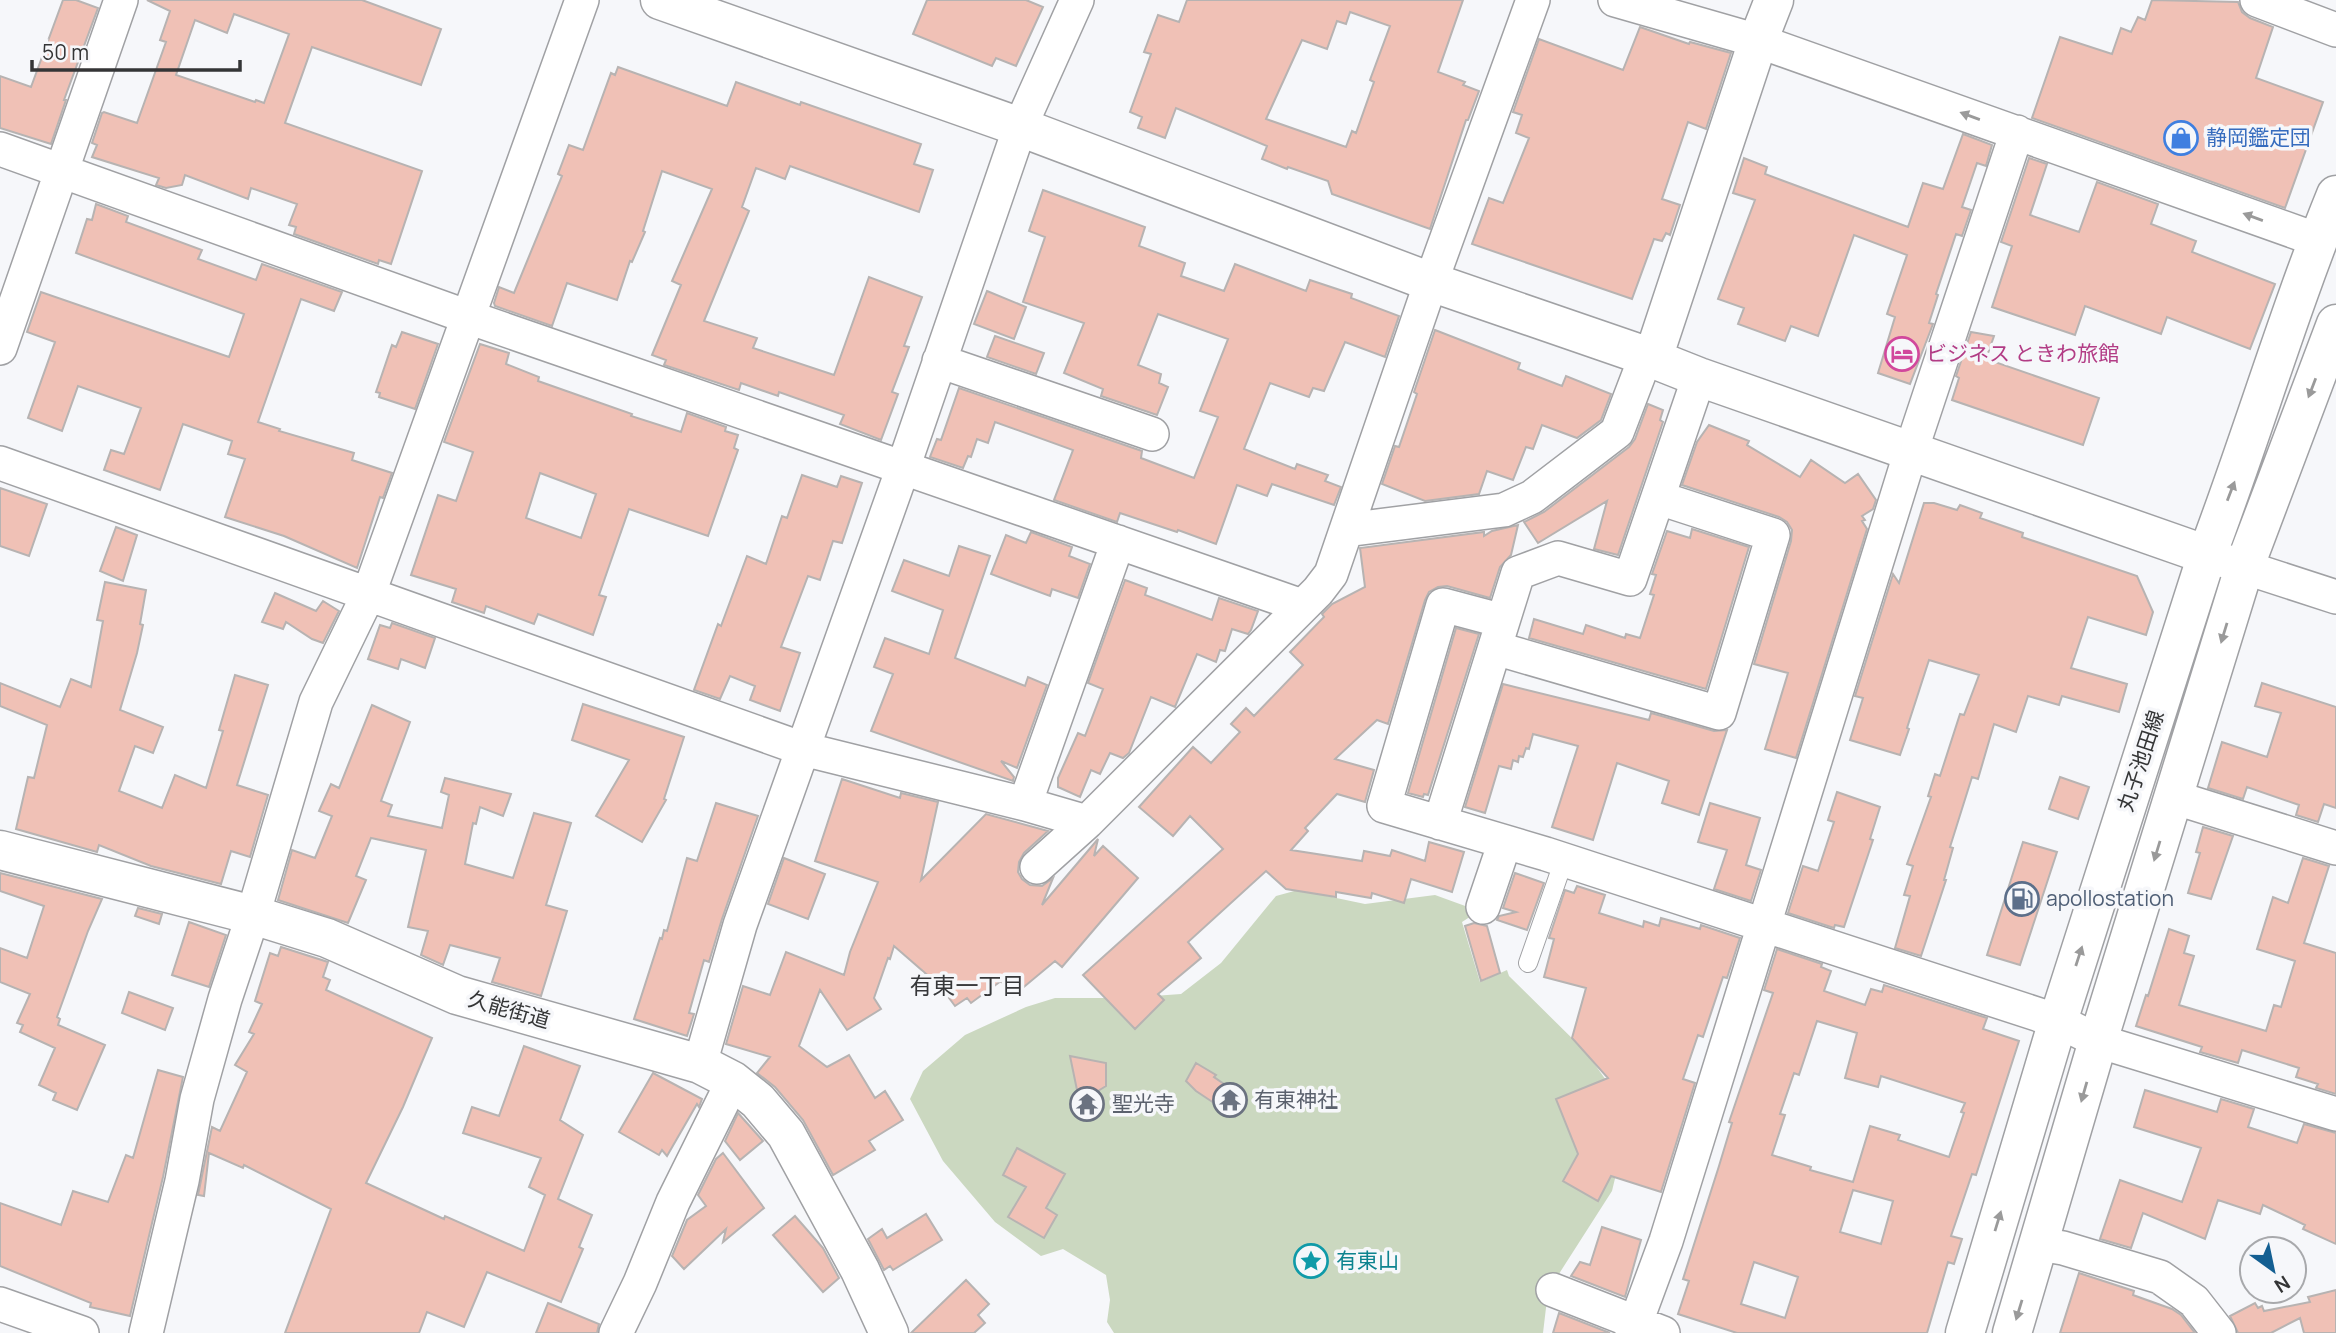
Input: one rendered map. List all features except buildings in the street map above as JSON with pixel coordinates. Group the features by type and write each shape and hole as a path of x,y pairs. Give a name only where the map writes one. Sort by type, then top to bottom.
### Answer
{"street":[{"path":"0,348 121,0"},
{"path":"146,1333 182,1181 197,1099 316,702 369,593 582,0"},
{"path":"660,0 1020,127 1431,282 2244,568 2336,597"},
{"path":"616,1333 673,1202 717,1073 740,925 903,468 1020,127 1077,0"},
{"path":"1037,867 1087,822 1303,606 1331,574 1431,282 1533,0"},
{"path":"1346,530 1504,510 1532,497 1617,432 1650,357 1774,0"},
{"path":"2257,0 2336,30"},
{"path":"1634,3 1758,41 2318,240"},
{"path":"1553,1290 1644,1330 1666,1241 1763,925 1911,451 2017,132"},
{"path":"0,149 468,317 1303,606"},
{"name":"丸子池田線","path":"1965,1333 2059,1021 2207,555 2336,195"},
{"name":"丸子池田線","path":"2012,1333 2098,1041 2244,568 2336,324"},
{"path":"940,361 1152,435"},
{"path":"1440,823 1518,573 1558,558 1630,579 1699,377"},
{"path":"0,463 803,750 1025,804 1087,822"},
{"path":"1659,498 1773,535 1719,713 1499,634 1443,605 1384,806 1564,860 2059,1021 2098,1041 2336,1114"},
{"path":"1025,804 1118,542"},
{"path":"2174,797 2336,848"},
{"path":"1483,907 1505,842"},
{"name":"久能街道","path":"0,850 253,915 327,937 457,995 717,1073 758,1101 786,1134 860,1270 889,1333"},
{"path":"2039,1244 2063,1248 2161,1277 2194,1301 2219,1333"},
{"path":"0,1304 82,1333"}],"lane":[{"path":"1528,963 1564,860"}],"green space":[{"path":"1298,890 1365,904 1435,895 1479,911 1462,922 1480,982 1507,970 1509,976 1586,1052 1613,1090 1624,1141 1612,1191 1548,1291 1543,1333 1114,1333 1107,1322 1110,1300 1106,1275 1063,1249 1041,1256 995,1222 943,1161 910,1099 923,1071 965,1035 1026,1007 1055,998 1126,998 1181,994 1221,963 1276,896"}],"place":[{"name":"静岡鑑定団","path":"2181,138"},
{"name":"ビジネス ときわ旅館","path":"1902,354"},
{"name":"apollostation","path":"2022,899"},
{"name":"有東神社","path":"1230,1100"},
{"name":"聖光寺","path":"1087,1104"},
{"name":"有東山","path":"1311,1261"}],"district":[{"name":"有東一丁目","path":"967,986"}]}
